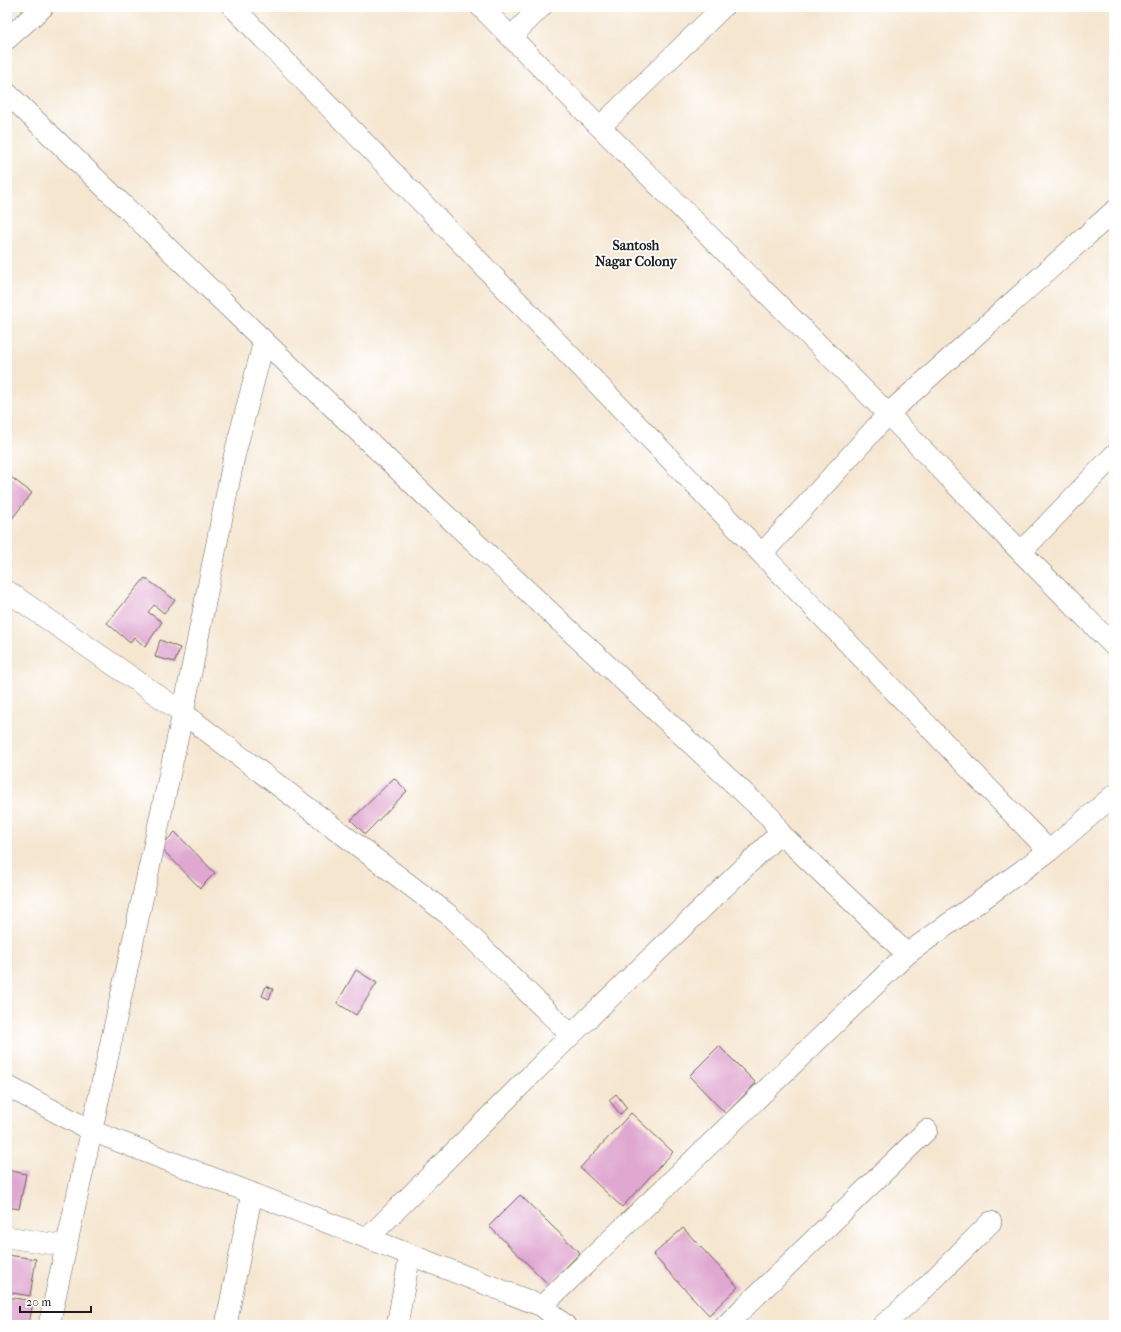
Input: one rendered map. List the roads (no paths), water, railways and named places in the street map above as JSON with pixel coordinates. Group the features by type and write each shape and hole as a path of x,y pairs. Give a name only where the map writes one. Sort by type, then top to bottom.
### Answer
{"street":[{"path":"7,39 42,7"},
{"path":"233,7 1049,851"},
{"path":"481,7 888,414 1114,646"},
{"path":"511,37 541,7"},
{"path":"600,127 723,7"},
{"path":"7,93 436,506 771,818 780,833 907,954"},
{"path":"762,554 888,414 1114,211"},
{"path":"49,1325 183,713 234,458 264,341"},
{"path":"1021,552 1114,455"},
{"path":"7,591 183,713 449,915 571,1035"},
{"path":"542,1306 907,954 1049,851 1114,796"},
{"path":"368,1238 571,1035 780,833"},
{"path":"7,1086 92,1131 542,1306 565,1325"},
{"path":"726,1325 927,1130"},
{"path":"226,1325 252,1193"},
{"path":"883,1325 919,1294 991,1222"},
{"path":"7,1237 66,1246"},
{"path":"397,1325 410,1255"}],"district":[{"name":"Santosh Nagar Colony","path":"636,254"}]}
